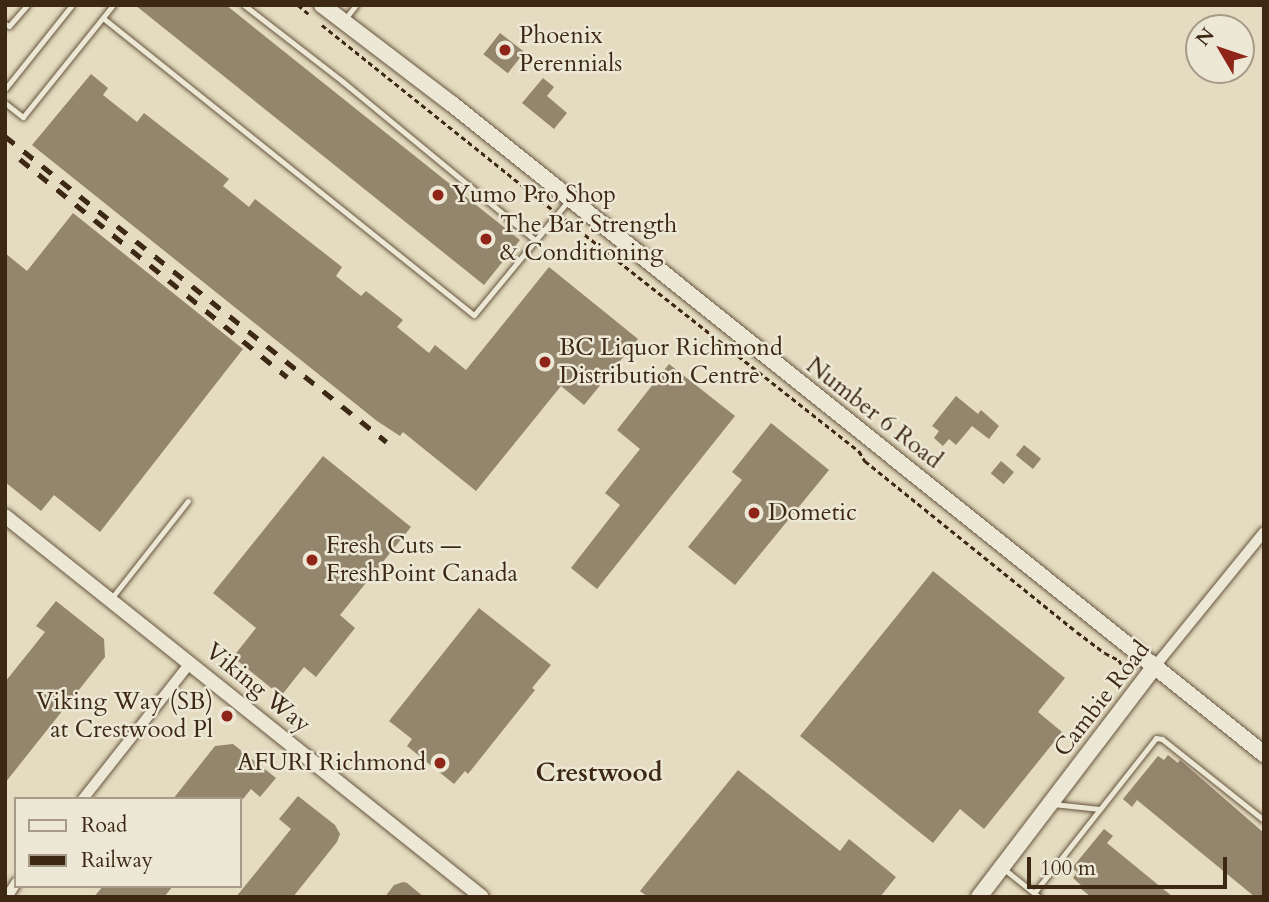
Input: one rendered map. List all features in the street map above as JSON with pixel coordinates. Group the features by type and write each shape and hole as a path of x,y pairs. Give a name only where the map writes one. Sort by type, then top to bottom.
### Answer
{"main road":[{"name":"Number 6 Road","path":"322,5 452,104 568,200 1156,665 1264,754"},
{"name":"Cambie Road","path":"979,897 1156,665"}],"street":[{"name":"Viking Way","path":"5,516 482,897"},
{"name":"Cambie Road","path":"1156,665 1264,532"},
{"path":"85,797 190,663"}],"lane":[{"path":"5,24 9,26 27,5"},
{"path":"5,89 72,5"},
{"path":"5,103 23,117 113,5"},
{"path":"244,5 342,81 535,240"},
{"path":"343,22 356,5"},
{"path":"103,18 474,315 568,200"},
{"path":"110,600 188,501"},
{"path":"1002,867 1037,895 1100,809 1158,737 1264,820"},
{"path":"1050,803 1100,809"}],"path":[{"path":"298,5 839,436 865,461 1077,632 1119,660 1124,669"}],"building":[{"path":"135,5 226,5 520,240 484,285"},
{"path":"500,33 524,52 508,73 483,54"},
{"path":"91,74 108,88 103,95 137,122 144,113 229,179 223,186 249,207 255,199 342,267 336,276 361,296 366,291 403,320 397,327 429,353 435,345 466,370 549,267 638,339 584,405 561,386 476,491 403,432 400,436 377,421 32,145"},
{"path":"543,78 554,87 547,96 567,113 554,129 522,103"},
{"path":"73,213 243,349 100,532 54,495 41,511 5,482 5,253 27,271"},
{"path":"669,364 735,416 597,589 571,568 620,505 605,493 640,449 617,430"},
{"path":"956,396 978,414 981,410 999,426 989,439 972,426 956,445 949,439 943,446 934,438 939,431 932,426"},
{"name":"Dometic","path":"771,423 829,470 735,585 688,547 742,480 732,472"},
{"path":"1024,445 1041,459 1033,469 1016,455"},
{"name":"Fresh Cuts — FreshPoint Canada","path":"323,456 411,527 340,615 355,628 316,677 304,667 281,696 233,657 256,628 213,593"},
{"path":"1001,461 1014,472 1004,484 991,473"},
{"path":"933,571 1065,678 1038,712 1062,732 984,829 960,809 933,843 800,736"},
{"path":"56,601 104,639 105,657 5,783 5,682 45,632 36,626"},
{"path":"479,608 551,665 532,688 535,690 468,774 465,771 454,784 407,746 412,739 389,721"},
{"path":"233,744 276,778 260,797 251,789 243,799 175,797 215,746"},
{"path":"1168,755 1178,763 1180,760 1264,833 1264,897 1255,897 1137,800 1132,807 1123,799 1158,756 1164,760"},
{"path":"738,770 840,851 849,839 896,877 880,897 648,897 640,891"},
{"path":"298,796 335,825 340,834 337,842 293,897 236,897 291,829 279,819"},
{"path":"1104,829 1113,836 1107,843 1173,897 1091,897 1080,888 1082,886 1073,878 1077,872 1072,868"},
{"path":"403,882 424,897 385,897 394,885"},
{"path":"101,888 171,888 164,897 94,897"}],"railway":[{"path":"5,136 387,442"},
{"path":"20,159 287,377"}],"place":[{"name":"Phoenix Perennials","path":"505,50"},
{"name":"Yumo Pro Shop","path":"438,195"},
{"name":"The Bar Strength & Conditioning","path":"486,239"},
{"name":"BC Liquor Richmond Distribution Centre","path":"545,362"},
{"name":"Dometic","path":"754,513"},
{"name":"Fresh Cuts — FreshPoint Canada","path":"312,560"},
{"name":"Viking Way (SB) at Crestwood Pl","path":"227,716"},
{"name":"AFURI Richmond","path":"440,763"}],"district":[{"name":"Crestwood","path":"599,773"}]}
